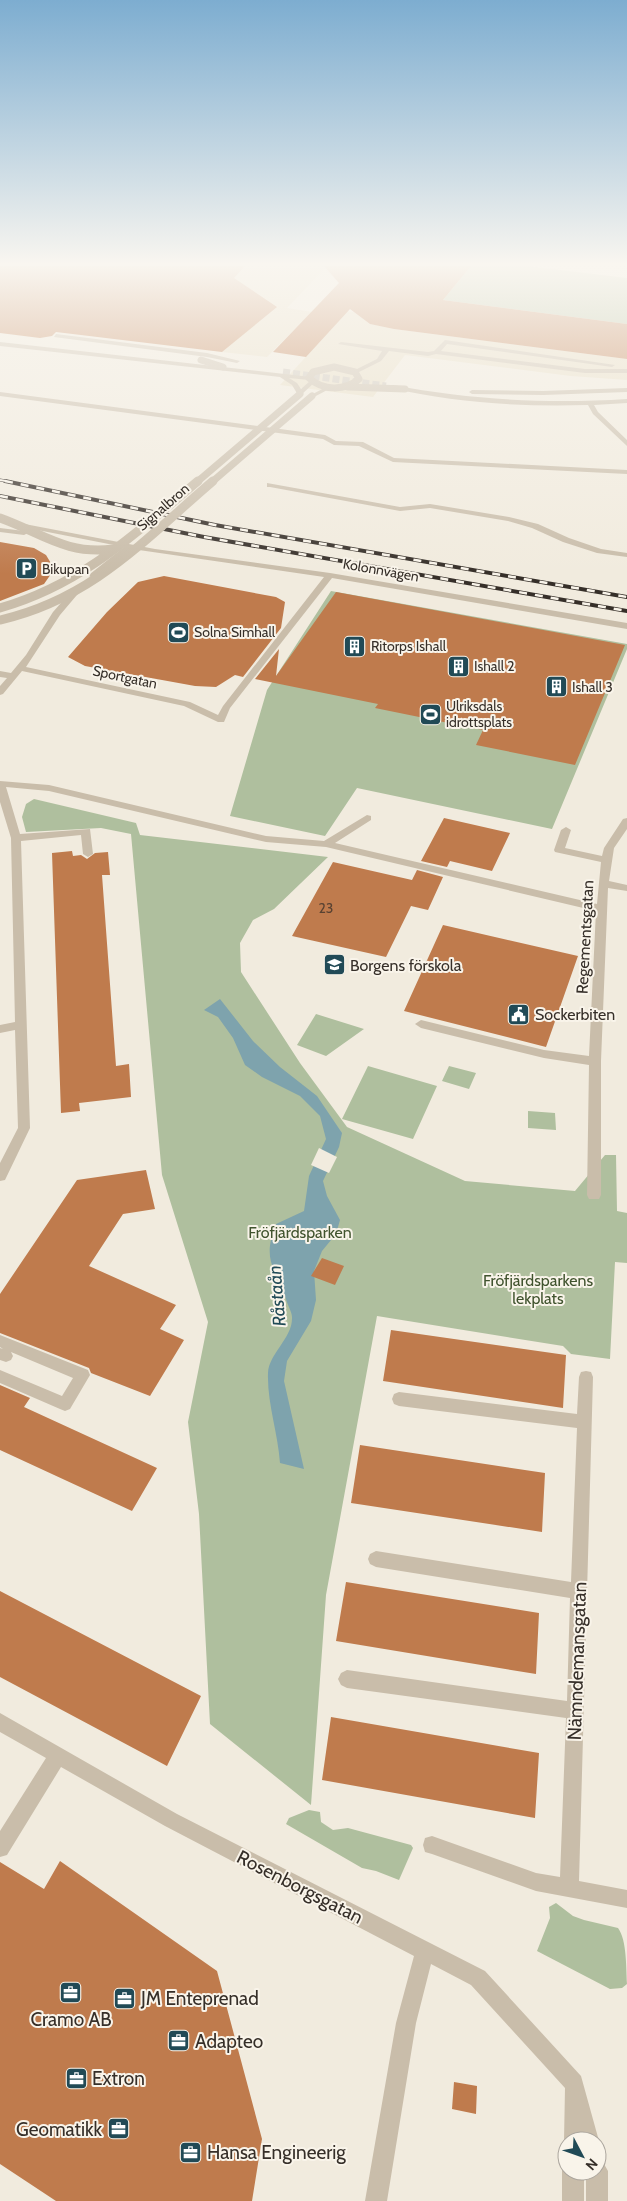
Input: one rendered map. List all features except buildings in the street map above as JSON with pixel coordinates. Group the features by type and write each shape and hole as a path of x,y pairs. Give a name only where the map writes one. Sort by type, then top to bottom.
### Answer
{"street":[{"path":"236,369 312,377 330,369"},
{"path":"254,369 283,372"},
{"path":"276,369 312,377 330,387 405,389 502,397 627,396"},
{"path":"340,369 405,389"},
{"path":"357,374 365,369"},
{"path":"567,369 585,371 627,369"},
{"path":"268,373 290,380 299,388 300,394"},
{"path":"343,387 356,382 357,374"},
{"name":"Signalbron","path":"0,608 40,597 68,582 120,547 300,394 312,377"},
{"path":"627,390 524,393 386,386 427,394 479,400 550,404 627,401"},
{"name":"Signalbron","path":"0,620 50,607 86,588 105,574 312,396 330,387"},
{"path":"0,394 325,437 334,443 360,444 393,460 627,472"},
{"path":"590,403 595,413 627,444"},
{"path":"270,485 400,509 430,506 509,519 535,526 566,540 600,551 627,555"},
{"path":"0,518 26,527 71,550 98,552 120,547"},
{"name":"Kolonnvägen","path":"0,523 26,525 130,547 330,575 627,626"},
{"name":"Kolonnvägen","path":"0,530 87,544 130,547"},
{"path":"0,692 20,668 71,596 87,580 130,547"},
{"name":"Sportgatan","path":"20,668 187,704 221,720 226,708 330,575"},
{"path":"0,674 13,676"},
{"path":"0,1176 24,1128 16,838 0,785 48,788 266,839 326,844 602,909"},
{"path":"326,844 367,818"},
{"name":"Regementsgatan","path":"594,1195 595,1062 603,883 609,848 627,821"},
{"path":"566,830 559,850 606,860"},
{"path":"16,838 86,831 88,854"},
{"path":"603,883 627,888"},
{"path":"421,1024 544,1054 595,1062"},
{"path":"0,1028 22,1026"},
{"path":"0,1341 83,1375 66,1404 0,1376"},
{"name":"Nämndemansgatan","path":"569,1886 586,1377"},
{"path":"399,1399 584,1422"},
{"path":"376,1559 579,1591"},
{"path":"347,1679 575,1711"},
{"name":"Rosenborgsgatan","path":"0,1722 171,1820 478,1978 574,2082"},
{"path":"0,1848 58,1755"},
{"path":"432,1846 536,1882 569,1886 627,1899"},
{"path":"376,2201 406,2023 425,1952"},
{"path":"574,2082 574,2131"},
{"path":"574,2082 586,2131"},
{"path":"573,2181 573,2201"},
{"path":"597,2181 597,2201"}],"green space":[{"name":"Ulriksdals idrottsplats","path":"331,591 627,644 627,649 552,829 357,788 325,836 230,816 267,690"},
{"name":"Fröfjärdsparken","path":"34,799 136,823 140,835 328,857 274,909 253,920 240,943 241,972 300,1063 347,1127 465,1181 575,1191 605,1155 616,1155 617,1211 627,1213 627,1263 615,1262 610,1359 571,1354 563,1346 377,1316 326,1595 311,1805 210,1724 199,1514 188,1422 208,1322 162,1175 131,834 101,828 26,832 22,817 26,804"},
{"path":"316,1014 364,1029 326,1056 297,1045"},
{"path":"368,1066 437,1086 413,1139 342,1119"},
{"path":"449,1066 476,1073 469,1089 442,1081"},
{"path":"528,1111 555,1113 556,1130 528,1128"},
{"path":"309,1810 320,1812 321,1822 333,1830 348,1828 411,1845 413,1848 399,1880 362,1868 286,1824 289,1818"},
{"path":"556,1903 573,1916 618,1928 625,1947 627,1984 622,1988 610,1989 537,1951 550,1918 549,1907"}],"shaded area":[{"path":"295,369 395,369 373,397 280,385"},
{"path":"513,369 627,369 627,380 571,376"}],"water":[{"path":"220,999 253,1041 280,1067 317,1096 342,1133 339,1147 323,1181 327,1196 340,1220 336,1234 322,1251 314,1271 316,1300 311,1321 287,1361 284,1381 304,1469 280,1463 271,1407 268,1384 269,1366 289,1332 292,1317 271,1263 270,1246 276,1224 304,1211 309,1176 326,1139 320,1116 300,1096 262,1077 245,1065 233,1038 218,1017 204,1010"}],"pier":[{"path":"319,1148 337,1157 329,1173 311,1165"}],"tunnel":[{"path":"283,372 386,386"}],"railway":[{"path":"0,480 11,482"},
{"path":"5,481 215,525 627,597"},
{"path":"0,496 204,537 627,611"}],"place":[{"name":"Bikupan","path":"26,569"},
{"name":"Solna Simhall","path":"178,632"},
{"name":"Ritorps Ishall","path":"355,646"},
{"name":"Ishall 2","path":"458,666"},
{"name":"Ishall 3","path":"556,687"},
{"name":"Ulriksdals idrottsplats","path":"430,714"},
{"name":"Borgens förskola","path":"334,965"},
{"name":"Sockerbiten","path":"519,1014"},
{"name":"Cramo AB","path":"71,1993"},
{"name":"JM Enteprenad","path":"125,1998"},
{"name":"Adapteo","path":"179,2041"},
{"name":"Extron","path":"76,2078"},
{"name":"Geomatikk","path":"118,2129"},
{"name":"Hansa Engineerig","path":"191,2152"}],"park label":[{"name":"Fröfjärdsparkens lekplats","path":"538,1289"}],"water label":[{"name":"Råstaån","path":"277,1296"}]}
